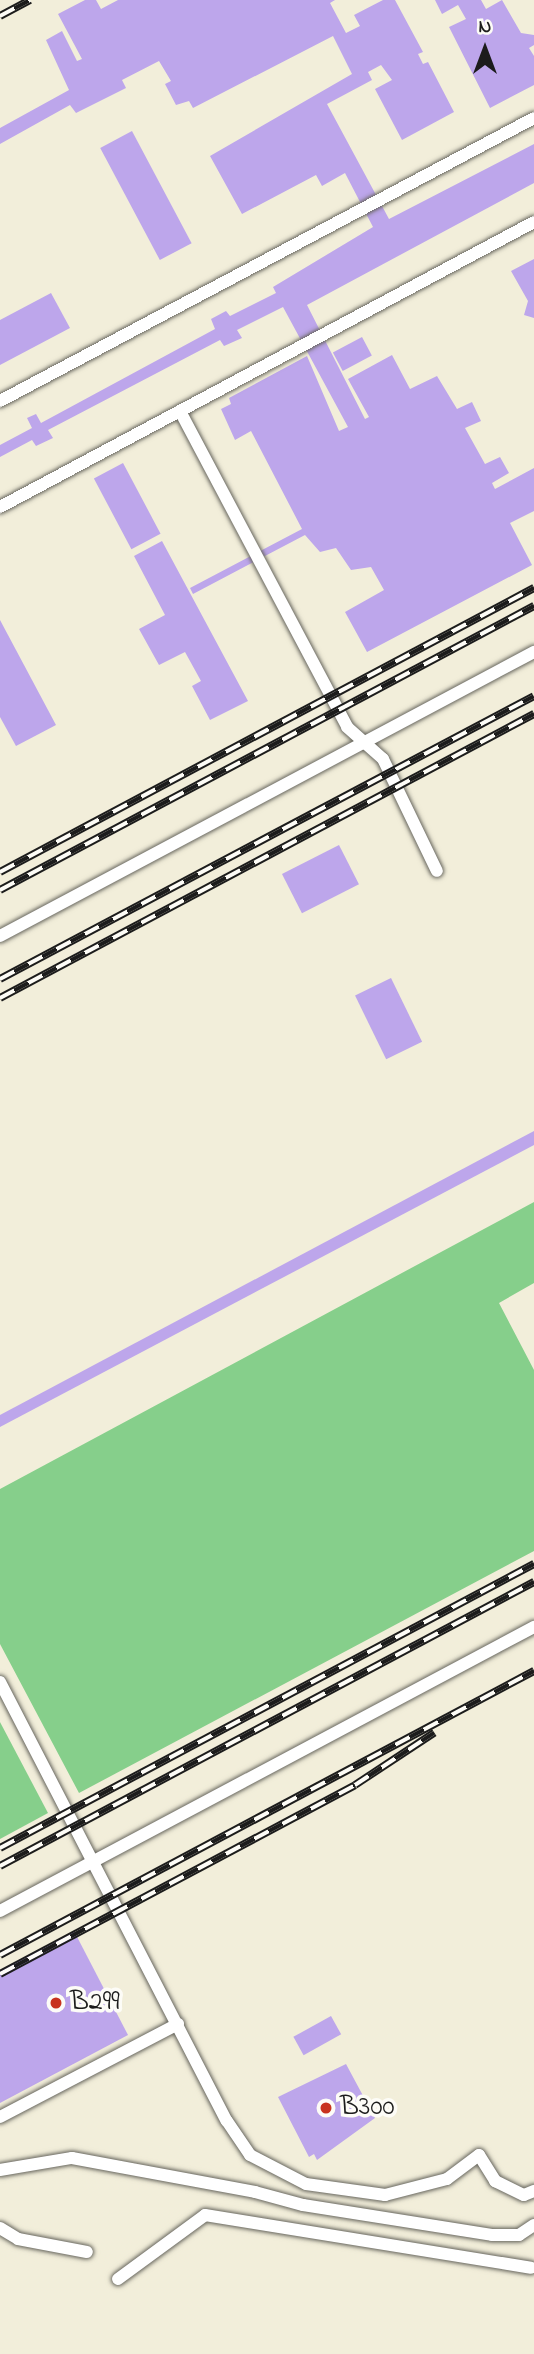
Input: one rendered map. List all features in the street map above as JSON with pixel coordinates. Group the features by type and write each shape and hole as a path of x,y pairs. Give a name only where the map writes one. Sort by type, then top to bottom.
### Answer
{"lane":[{"path":"0,401 534,118"},
{"path":"0,507 534,222"},
{"path":"180,411 347,727 383,759 437,872"},
{"path":"0,936 534,652"},
{"path":"0,1911 534,1627"},
{"path":"0,1682 95,1861 227,2121 250,2155 306,2184 385,2195 447,2179 480,2155 495,2181 523,2195 534,2191"},
{"path":"0,2117 178,2024"},
{"path":"0,2170 72,2158 255,2192 303,2205 492,2235 519,2235 534,2225"},
{"path":"118,2279 205,2215 531,2268"},
{"path":"0,2228 18,2239 87,2252"}],"green space":[{"path":"534,1202 534,1283 499,1303 534,1370 534,1551 79,1793 0,1644 0,1489"},
{"path":"0,1722 48,1813 0,1839"}],"building":[{"path":"85,0 96,0 101,9 118,0 335,0 330,3 346,33 360,26 354,15 383,0 395,0 423,52 418,54 423,64 428,62 454,112 402,140 375,89 392,80 381,65 368,72 372,80 327,104 389,219 534,144 534,183 307,305 365,419 369,417 348,379 392,355 410,389 437,376 457,409 472,402 481,421 465,428 485,464 500,457 509,473 492,483 495,489 534,468 534,511 510,523 532,565 367,652 345,612 384,590 371,567 351,570 336,548 320,552 305,535 193,594 190,588 302,529 251,431 235,440 221,409 231,404 229,398 307,356 339,431 348,427 283,307 237,330 242,338 224,346 220,340 48,430 53,438 36,446 32,440 0,457 0,445 32,428 27,418 36,414 41,423 215,329 211,319 226,311 230,316 276,293 273,287 373,227 345,173 322,186 316,175 242,214 210,156 352,74 333,36 193,108 189,101 176,105 165,84 171,81 159,61 122,80 126,88 76,113 70,105 0,144 0,128 69,90 46,40 62,31 77,61 82,59 58,14"},
{"path":"435,0 481,0 486,9 502,0 521,33 534,35 534,45 529,48 534,56 534,85 490,108 449,27 466,19 458,5 442,14"},
{"path":"132,131 192,243 160,260 100,148"},
{"path":"534,259 534,318 524,315 528,301 511,271"},
{"path":"51,293 70,328 0,365 0,320"},
{"path":"362,337 372,356 343,371 333,352"},
{"path":"123,463 161,534 131,549 94,478"},
{"path":"162,541 248,701 210,720 192,686 201,681 185,652 159,665 139,629 165,615 134,556"},
{"path":"0,620 56,725 16,746 0,717"},
{"path":"339,845 359,884 302,913 282,874"},
{"path":"391,978 422,1042 386,1059 355,996"},
{"path":"534,1131 534,1145 0,1427 0,1415"},
{"name":"B299","path":"74,1931 128,2035 0,2103 0,1970"},
{"path":"331,2016 341,2034 304,2055 293,2037"},
{"name":"B300","path":"346,2064 375,2118 317,2160 314,2154 309,2157 278,2097"}],"railway":[{"path":"0,16 30,0"},
{"path":"0,872 534,588"},
{"path":"0,890 534,606"},
{"path":"0,979 534,696"},
{"path":"0,998 534,714"},
{"path":"0,1848 534,1564"},
{"path":"0,1866 534,1582"},
{"path":"0,1955 534,1671"},
{"path":"0,1974 355,1785 434,1733"}],"place":[{"name":"B299","path":"56,2003"},
{"name":"B300","path":"326,2108"}]}
